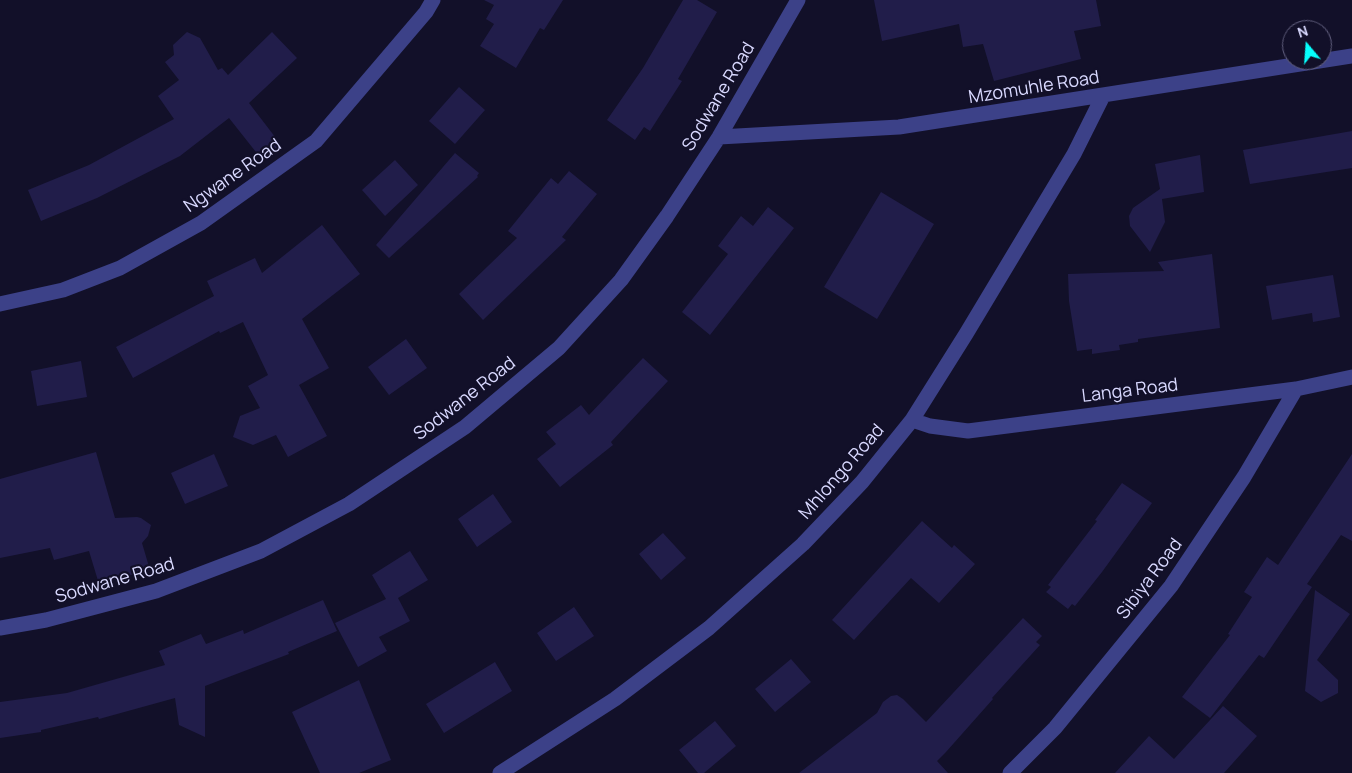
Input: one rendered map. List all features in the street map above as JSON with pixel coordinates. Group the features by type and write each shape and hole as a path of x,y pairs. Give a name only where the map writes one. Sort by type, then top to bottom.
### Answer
{"street":[{"name":"Ngwane Road","path":"0,304 63,290 120,268 201,223 316,141 426,12 433,0"},
{"name":"Sodwane Road","path":"0,628 46,620 156,591 261,551 349,504 465,427 559,348 621,280 667,216 719,137 798,0"},
{"name":"Mzomuhle Road","path":"719,137 899,128 1352,56"},
{"name":"Mhlongo Road","path":"500,773 615,700 709,628 803,544 862,482 912,420 1074,154 1103,96"},
{"name":"Langa Road","path":"912,420 930,426 968,431 1296,389 1352,377"},
{"name":"Sibiya Road","path":"1010,773 1055,728 1171,586 1244,477 1296,389"}],"building":[{"path":"484,0 563,0 544,30 540,28 516,68 480,46 494,24 486,19 494,5"},
{"path":"683,0 697,0 717,12 678,79 682,81 650,131 644,127 635,140 607,120 643,68"},
{"path":"874,0 1096,0 1101,26 1074,31 1081,59 994,81 983,44 963,47 959,24 882,41"},
{"path":"187,32 200,38 218,70 222,68 228,75 272,32 297,58 249,103 282,146 263,161 229,118 180,156 97,198 41,221 28,190 89,165 174,119 158,96 179,80 165,62 174,55 173,45"},
{"path":"459,87 485,110 455,144 429,121"},
{"path":"1352,131 1352,168 1250,184 1243,150"},
{"path":"455,153 479,173 478,177 389,258 376,245"},
{"path":"1200,155 1204,192 1162,199 1165,222 1150,252 1130,226 1129,216 1133,208 1160,189 1155,164"},
{"path":"395,160 418,185 385,216 362,190"},
{"path":"569,171 597,194 562,237 566,240 483,320 459,294 517,238 508,231 551,178 558,184"},
{"path":"881,192 934,224 877,319 824,287"},
{"path":"768,207 794,228 710,335 682,312 728,254 718,246 741,216 753,226"},
{"path":"322,225 360,274 302,319 329,368 299,385 327,436 288,457 276,435 253,445 233,437 240,416 260,408 248,386 268,375 243,322 220,333 219,331 133,378 116,347 214,296 207,281 255,258 262,273"},
{"path":"1212,254 1220,328 1138,339 1138,342 1119,345 1120,350 1092,354 1092,349 1077,351 1069,301 1068,274 1164,271 1158,262"},
{"path":"1333,275 1340,317 1313,322 1312,313 1272,320 1266,286"},
{"path":"406,339 427,368 389,395 368,367"},
{"path":"643,358 668,381 611,442 613,445 560,487 537,459 556,444 546,432 581,405 589,415"},
{"path":"81,361 87,397 37,406 31,371"},
{"path":"96,452 115,518 137,517 151,525 148,536 142,543 150,570 99,584 89,551 54,560 50,548 0,558 0,479"},
{"path":"214,454 228,486 185,504 171,473"},
{"path":"1352,454 1352,541 1341,535 1307,584 1312,587 1264,658 1259,655 1210,718 1182,697 1230,635 1228,634 1252,597 1244,592 1267,557 1278,565"},
{"path":"1122,483 1152,503 1102,572 1075,606 1072,604 1068,609 1046,592 1051,587 1048,585 1097,521 1095,520"},
{"path":"493,494 512,522 477,547 458,519"},
{"path":"922,521 952,548 954,545 975,564 939,603 911,578 854,640 832,620"},
{"path":"663,533 686,558 661,580 639,554"},
{"path":"410,551 428,580 398,598 410,621 379,637 387,651 358,667 335,623 386,599 372,575"},
{"path":"1315,590 1350,614 1317,660 1338,680 1338,693 1321,702 1305,691"},
{"path":"323,600 337,631 288,652 289,654 205,686 205,737 179,725 175,698 99,719 98,717 41,730 41,732 0,738 0,702 67,693 165,665 159,651 201,634 206,644 243,630 244,634"},
{"path":"574,607 594,636 556,661 537,633"},
{"path":"1023,618 1042,636 1036,642 1040,645 937,761 948,773 799,773 877,713 883,702 891,696 897,695 903,699 926,722"},
{"path":"791,659 811,682 775,712 755,689"},
{"path":"495,662 512,691 444,733 426,704"},
{"path":"359,680 391,760 359,773 320,773 292,712"},
{"path":"1223,706 1257,736 1224,773 1115,773 1149,736 1174,759"},
{"path":"715,721 736,746 704,773 698,773 679,750"}]}
